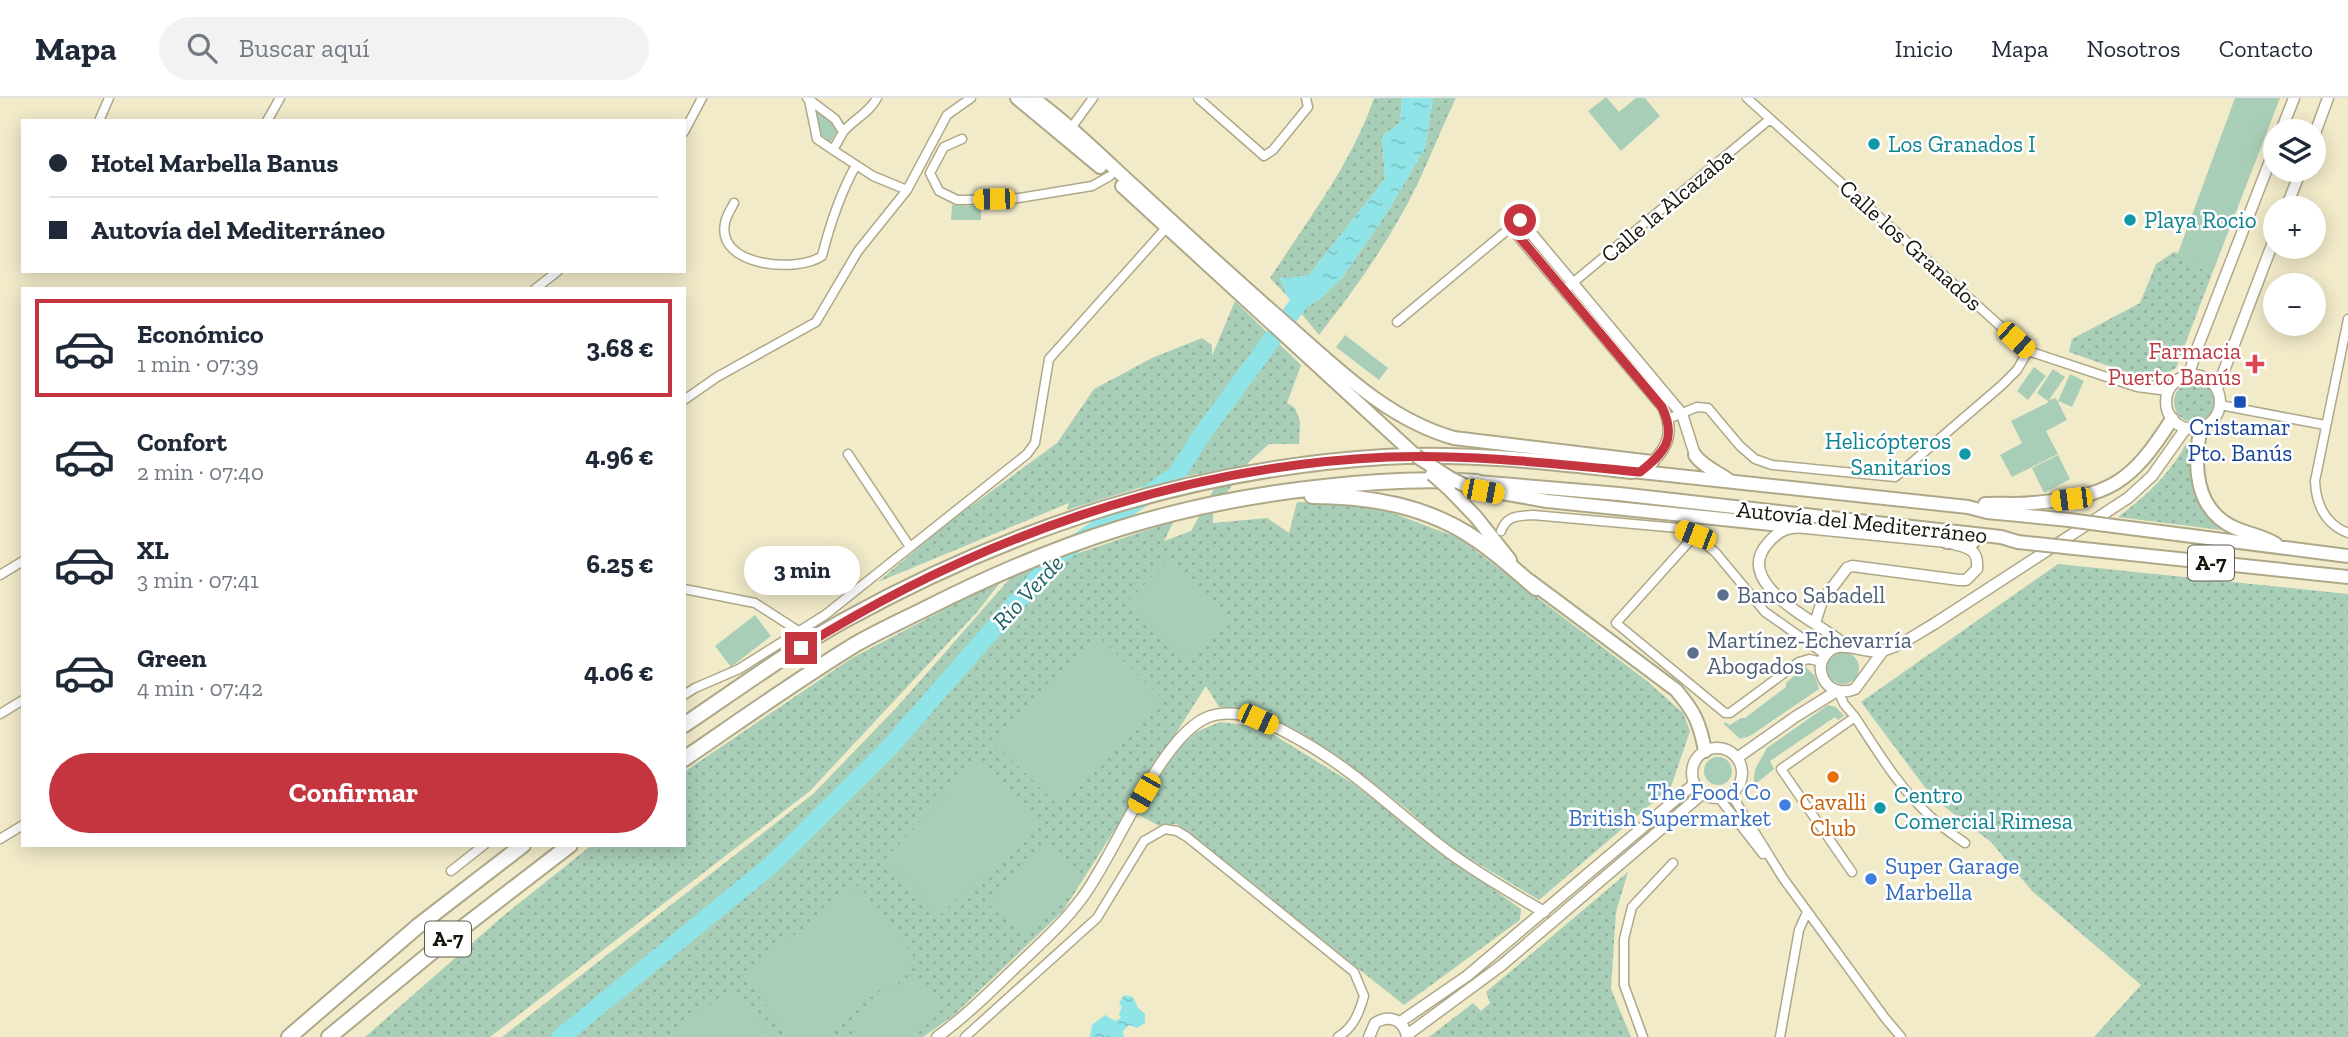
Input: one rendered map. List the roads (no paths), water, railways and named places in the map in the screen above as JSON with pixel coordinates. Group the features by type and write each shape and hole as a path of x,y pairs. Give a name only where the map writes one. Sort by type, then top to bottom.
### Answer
{"highway":[{"name":"Autovía del Mediterráneo","path":"686,724 843,622 960,563 1122,501 1251,472 1351,460 1430,456 1528,461 1636,472"},
{"name":"Autovía del Mediterráneo","path":"686,758 858,643 981,580 1099,534 1160,515 1231,499 1283,491 1442,479 1472,484"},
{"path":"1283,491 1306,496 1370,499 1428,514 1476,539 1536,588"},
{"name":"A-7","path":"289,1037 418,926 520,847"},
{"name":"A-7","path":"329,1037 444,942 567,847"}],"main road":[{"path":"1017,98 1071,140 1166,228 1236,286"},
{"path":"1032,98 1071,128 1236,286 1314,356 1476,517 1516,568 1536,588 1676,690 1690,706 1700,725 1705,751"},
{"path":"1314,356 1387,408 1423,429 1472,441 1652,463"},
{"path":"1968,507 2071,499 2100,491 2134,471 2152,450 2172,419"},
{"path":"2202,427 2197,445 2197,471 2205,500 2225,522 2265,537 2283,548"},
{"path":"1695,455 1699,462 1730,481"},
{"path":"1416,456 1450,478 1547,500 1791,526"},
{"path":"1607,458 1636,472 1652,463"},
{"name":"Autovía del Mediterráneo","path":"1636,472 1968,507 1987,512 2348,556"},
{"name":"Autovía del Mediterráneo","path":"1472,484 1619,494 2001,537 2018,542 2348,577"},
{"path":"1947,542 2001,545 2018,542"}],"street":[{"path":"100,119 109,98"},
{"path":"268,119 280,98"},
{"path":"686,128 702,98"},
{"path":"833,150 852,121 872,108 877,98"},
{"path":"686,399 717,377 816,322 858,251 907,190 947,115 971,98"},
{"path":"1071,128 1093,98"},
{"path":"1198,98 1264,156 1273,150 1308,107 1307,98"},
{"name":"Calle los Granados","path":"1747,98 2028,351 2137,387 2168,391"},
{"path":"2286,119 2294,98"},
{"path":"2320,119 2328,98"},
{"path":"808,99 835,119 843,132"},
{"path":"808,99 817,139 873,176 907,190"},
{"name":"Calle la Alcazaba","path":"1564,290 1770,119"},
{"path":"962,139 944,147 930,173 939,191 957,200 1013,199 1092,186 1111,176"},
{"path":"734,203 724,224 727,238 734,249 751,261 764,264 815,261 822,256 832,218 856,165"},
{"path":"2189,375 2263,179"},
{"path":"1516,224 1574,282 1651,384 1668,419 1669,435 1664,450 1652,463"},
{"path":"1516,224 1564,290 1682,414 1695,455"},
{"path":"1397,322 1516,224"},
{"path":"686,694 739,669 800,632 1027,454 1035,443 1049,359 1166,228"},
{"path":"2217,390 2267,259"},
{"path":"1551,274 1560,266"},
{"path":"538,287 555,273"},
{"path":"2348,319 2315,481 2317,502 2329,521 2348,533"},
{"path":"1668,419 1697,407 1708,408 1755,459 1772,465 1895,477 2002,386 2017,370 2028,351"},
{"path":"2189,375 2207,379 2217,390 2220,405 2217,415 2210,422 2202,427 2186,428 2172,419 2168,410 2168,391 2177,380 2189,375"},
{"path":"2220,405 2326,425"},
{"path":"1811,706 1823,692 1824,659 1833,649 1850,647 1872,652 1883,651 1934,624 2128,498 2152,476 2186,428"},
{"path":"848,454 910,547"},
{"path":"1501,531 1505,522 1513,516 1533,515 1678,528 1695,535 1716,553 1765,612 1824,659"},
{"path":"1815,623 1822,601 1847,568 1858,565 1966,580 1977,569 1977,557 1967,547 1947,542 1791,526 1774,534 1764,547 1759,560 1764,582 1775,595 1864,659 1866,673"},
{"path":"1695,535 1616,623 1725,713 1730,713 1799,662 1824,659"},
{"path":"0,575 21,562"},
{"path":"686,589 755,603 800,632"},
{"path":"1737,758 1811,706 1839,691 1860,685 1883,651"},
{"path":"1823,680 1839,691 1892,773 1909,794 1931,817 1965,843"},
{"path":"0,714 21,701"},
{"path":"1852,713 1781,769 1852,872"},
{"path":"937,1037 978,1003 1069,915 1094,880 1173,747 1193,726 1224,714 1239,714 1258,719 1303,741 1376,792 1469,867 1544,912"},
{"path":"1720,799 1737,788 1742,773 1737,758 1725,749 1718,748 1705,751 1697,757 1691,775 1694,784 1702,794 1720,799 1902,1037"},
{"path":"1399,1022 1466,976 1694,784"},
{"path":"1369,1037 1371,1028 1387,1018 1399,1022 1407,1036 1502,965 1702,794"},
{"path":"1731,794 1783,878"},
{"path":"0,839 21,826"},
{"path":"965,1037 1097,918 1139,846 1165,830 1177,831 1354,972 1364,996 1357,1018 1345,1033 1338,1037"},
{"path":"451,871 481,847"},
{"path":"1643,1037 1624,985 1624,939 1632,907 1673,863"},
{"path":"1780,1037 1799,930 1807,912"}],"water":[{"path":"1402,98 1433,98 1425,148 1386,214 1342,278 1321,298 1300,312 1287,296 1280,278 1308,276 1385,179 1382,136 1400,123"},
{"path":"1124,995 1133,997 1138,1008 1145,1014 1145,1023 1137,1028 1129,1025 1123,1031 1124,1037 1090,1037 1092,1025 1105,1015 1115,1021 1121,1018 1119,1014 1122,1007 1119,1003"}],"waterway":[{"name":"Rio Verde","path":"561,1037 770,866 890,747 1056,557 1176,475 1203,433 1310,288"}],"place":[{"name":"Los Granados I","path":"1874,144"},
{"name":"Playa Rocio","path":"2130,220"},
{"name":"Farmacia Puerto Banús","path":"2255,364"},
{"name":"Cristamar Pto. Banús","path":"2240,402"},
{"name":"Helicópteros Sanitarios","path":"1965,454"},
{"name":"Banco Sabadell","path":"1723,595"},
{"name":"Martínez-Echevarría Abogados","path":"1693,653"},
{"name":"Cavalli Club","path":"1833,777"},
{"name":"The Food Co British Supermarket","path":"1785,805"},
{"name":"Centro Comercial Rimesa","path":"1880,808"},
{"name":"Super Garage Marbella","path":"1871,879"}]}
